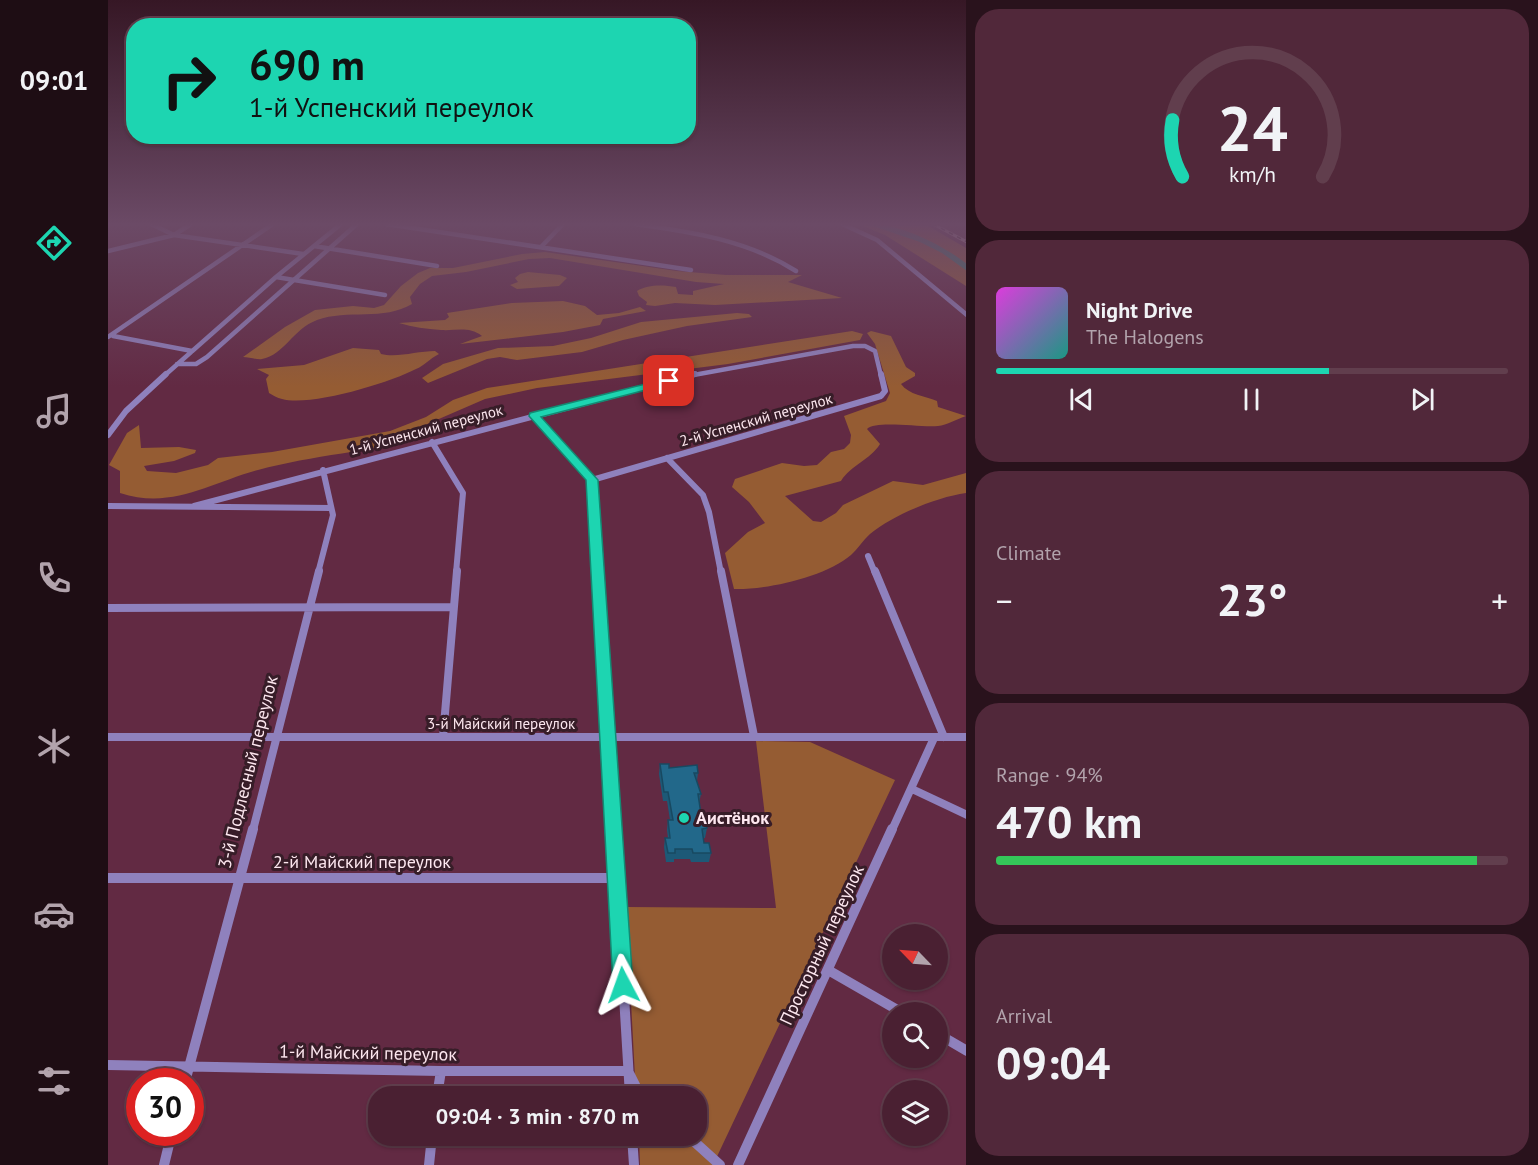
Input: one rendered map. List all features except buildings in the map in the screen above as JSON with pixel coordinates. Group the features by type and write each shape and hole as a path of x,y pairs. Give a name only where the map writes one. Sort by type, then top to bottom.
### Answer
{"street":[{"path":"111,336 194,278"},
{"path":"108,435 126,411 274,278"},
{"path":"288,278 385,295"},
{"path":"923,278 966,315"},
{"path":"177,364 196,364 207,357 294,279"},
{"path":"108,330 111,336"},
{"path":"111,336 192,351"},
{"name":"1-й Успенский переулок","path":"194,506 323,470 691,375 853,346 865,346 876,351"},
{"name":"2-й Успенский переулок","path":"592,480 881,396 885,391 876,351"},
{"path":"534,416 592,480 629,1086"},
{"path":"432,442 463,493 443,737"},
{"path":"667,458 703,495 709,512 754,736"},
{"name":"3-й Подлесный переулок","path":"188,1067 194,1056 332,522 323,470"},
{"name":"1-й Успенский переулок","path":"108,506 331,508"},
{"path":"868,556 939,737"},
{"path":"108,608 453,607"},
{"name":"3-й Майский переулок","path":"108,737 966,737"},
{"name":"Просторный переулок","path":"738,1165 912,789 939,737"},
{"path":"912,789 966,815"},
{"name":"2-й Майский переулок","path":"108,878 616,878"},
{"path":"828,970 884,1002"},
{"path":"948,1040 966,1051"},
{"name":"1-й Майский переулок","path":"108,1065 441,1071 628,1071"},
{"path":"439,1086 441,1071"},
{"path":"628,1071 636,1086"},
{"path":"164,1165 169,1146"},
{"path":"429,1165 431,1146"},
{"path":"633,1146 634,1165"},
{"path":"699,1146 720,1165"}],"shaded area":[{"path":"411,278 428,278 420,284 410,297 412,304 401,309 378,314 341,315 317,320 301,329 270,357 260,359 243,357 285,327 315,310 353,306 374,308 384,305"},
{"path":"515,278 567,278 559,286 517,289 510,285 518,282"},
{"path":"674,278 795,278 788,282 842,298 715,305 675,303 655,306 646,305 647,302 639,296 637,291 651,286 676,287 678,294 693,295 693,291 724,284"},
{"path":"954,278 966,278 966,286"},
{"path":"563,301 585,306 597,315 619,313 640,307 646,311 603,319 600,325 563,332 460,344 482,336 467,330 430,329 399,323 445,320 449,317 447,313 512,303"},
{"path":"737,313 749,314 752,317 687,326 582,352 517,360 500,357 487,359 428,383 422,378 443,364 498,348 553,346 591,338 641,322"},
{"path":"852,331 863,334 860,340 728,364 537,388 485,399 425,425 425,436 258,470 174,497 139,497 120,493 120,471 109,465 127,433 139,425 141,448 179,447 196,450 195,453 174,461 144,466 147,471 176,473 208,465 218,458 272,452 390,431 426,417 453,400 487,388"},
{"path":"871,331 891,336 906,367 915,373 915,376 901,384 904,388 937,401 938,407 966,416 938,426 872,426 867,429 880,444 841,481 785,496 813,521 821,522 836,513 843,505 893,481 923,485 966,473 966,493 929,503 891,520 870,534 851,555 826,570 795,581 734,589 725,553 748,532 765,523 749,502 732,487 735,479 782,463 817,465 831,452 844,449 850,443 851,435 844,416 886,401 890,393 875,344 867,333"},
{"path":"353,348 379,350 381,354 387,355 435,351 439,354 419,368 388,381 311,400 282,399 269,393 266,379 269,375 257,369 304,365"},
{"path":"756,741 810,742 895,780 713,1165 640,1165 639,1146 707,1146 707,1086 635,1086 626,907 776,908"}],"place":[{"name":"Аистёнок","path":"684,818"}],"route":[{"path":"623,985 592,480 534,416 669,381"}]}
